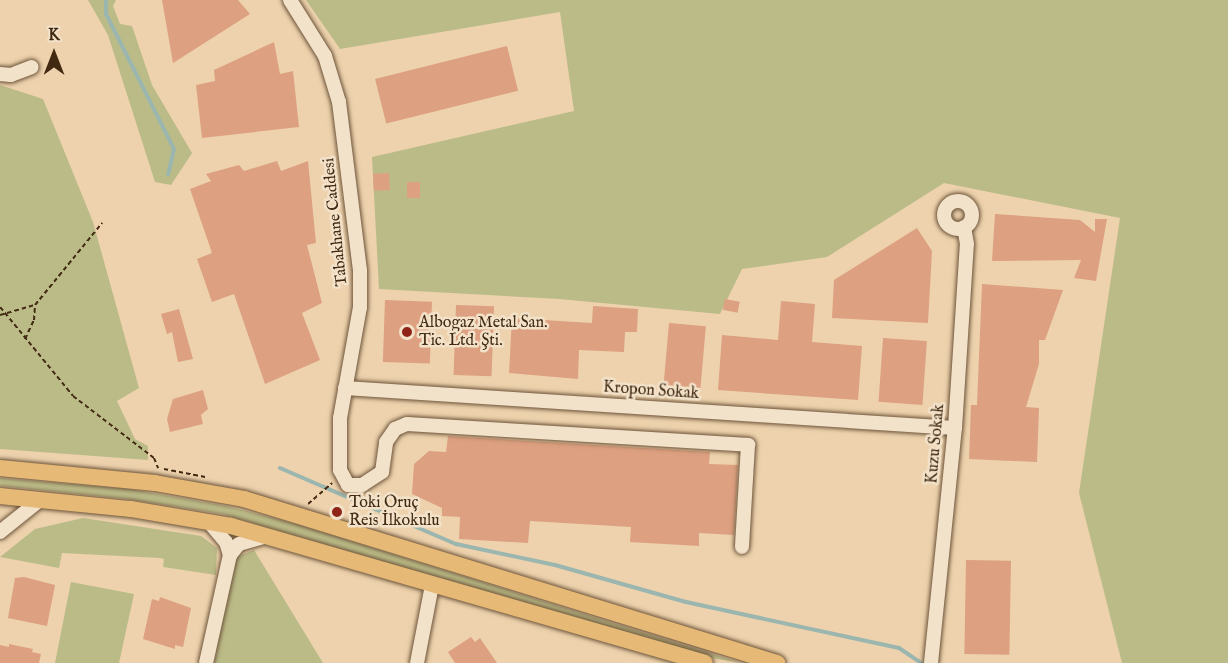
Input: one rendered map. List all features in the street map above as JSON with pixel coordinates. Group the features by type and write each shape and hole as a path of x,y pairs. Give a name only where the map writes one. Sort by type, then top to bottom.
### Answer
{"main road":[{"path":"0,468 155,483 244,499 777,663"},
{"path":"0,496 209,522 267,536 705,663"}],"street":[{"name":"Tabakhane Caddesi","path":"290,0 325,56 339,102 360,270 360,307 340,418 340,470 348,485 362,485 382,472 386,442 395,429 407,424 748,445 742,547"},
{"path":"0,74 11,75 32,67"},
{"name":"Kuzu Sokak","path":"932,663 955,428 967,244 964,227"},
{"name":"Kropon Sokak","path":"345,387 955,428"},
{"path":"0,532 40,500"},
{"path":"209,522 226,542 230,555"},
{"path":"206,663 230,555 239,544 267,536"},
{"path":"417,663 432,585"}],"path":[{"path":"25,339 34,320 35,305 102,223"},
{"path":"0,315 27,304 35,305"},
{"path":"0,307 4,315 73,396 154,459 158,468"},
{"path":"308,504 333,482 340,470"}],"green space":[{"path":"88,0 116,0 113,6 120,24 132,26 152,85 192,153 171,185 155,182 108,35"},
{"path":"306,0 1228,0 1228,663 1122,663 1079,493 1120,218 944,183 827,257 742,269 720,314 559,299 379,289 372,157 574,111 560,12 340,49"},
{"path":"0,85 43,99 93,222 139,388 117,401 135,439 148,446 148,460 0,449"},
{"path":"0,478 129,489 226,506 293,523 741,663 712,658 222,514 127,499 0,486"},
{"path":"83,518 201,536 217,548 216,575 163,567 164,559 160,558 62,553 59,568 0,557 35,529"},
{"path":"254,550 323,663 214,663 236,557"},
{"path":"71,582 134,594 119,663 55,663"}],"building":[{"path":"162,0 238,0 250,14 173,63"},
{"path":"274,42 280,74 293,71 299,127 202,138 196,85 215,81 214,70"},
{"path":"507,46 518,91 386,124 375,79"},
{"path":"277,161 281,171 308,161 316,243 307,245 322,303 302,313 320,360 265,384 234,294 212,302 197,259 212,253 190,189 211,181 206,174 239,165 244,171"},
{"path":"389,173 390,190 374,191 373,174"},
{"path":"407,182 420,182 420,198 407,198"},
{"path":"995,214 1080,220 1095,232 1095,219 1107,219 1096,281 1074,278 1081,260 992,261"},
{"path":"917,228 932,251 928,323 832,318 834,280"},
{"path":"982,284 1063,290 1045,340 1039,340 1039,364 1026,407 1039,408 1037,462 969,459 971,405 977,405"},
{"path":"725,299 740,302 738,313 723,310"},
{"name":"Albogaz Metal San. Tic. Ltd. Şti.","path":"385,300 432,302 430,364 383,362"},
{"path":"781,301 815,304 812,342 862,346 858,400 718,390 722,335 778,340"},
{"path":"456,305 494,306 492,376 454,375"},
{"path":"593,306 638,309 637,332 625,332 624,352 579,350 578,379 509,373 512,318 592,323"},
{"path":"179,309 193,359 178,362 172,332 167,334 161,314"},
{"path":"669,323 706,326 700,388 664,385"},
{"path":"883,338 927,341 922,405 879,402"},
{"path":"203,390 208,409 201,415 203,424 170,432 167,419 173,399"},
{"path":"448,436 710,452 709,464 738,465 734,535 699,533 699,546 630,542 631,527 530,521 528,543 459,539 460,517 442,516 442,508 412,494 414,464 429,451 446,452"},
{"path":"966,560 1011,561 1009,655 964,654"},
{"path":"24,577 55,585 47,626 8,618 15,578"},
{"path":"160,597 191,608 183,647 175,645 175,649 143,639 152,599 159,601"},
{"path":"471,637 475,642 480,638 497,663 455,663 448,652"},
{"path":"9,644 33,649 32,652 41,654 39,663 0,663 0,645 9,647"}],"waterway":[{"path":"106,0 106,14 174,149 168,174"},
{"path":"280,468 456,544 555,565 686,602 899,648 921,663"}],"place":[{"name":"Albogaz Metal San. Tic. Ltd. Şti.","path":"407,332"},
{"name":"Toki Oruç Reis İlkokulu","path":"337,512"}]}
